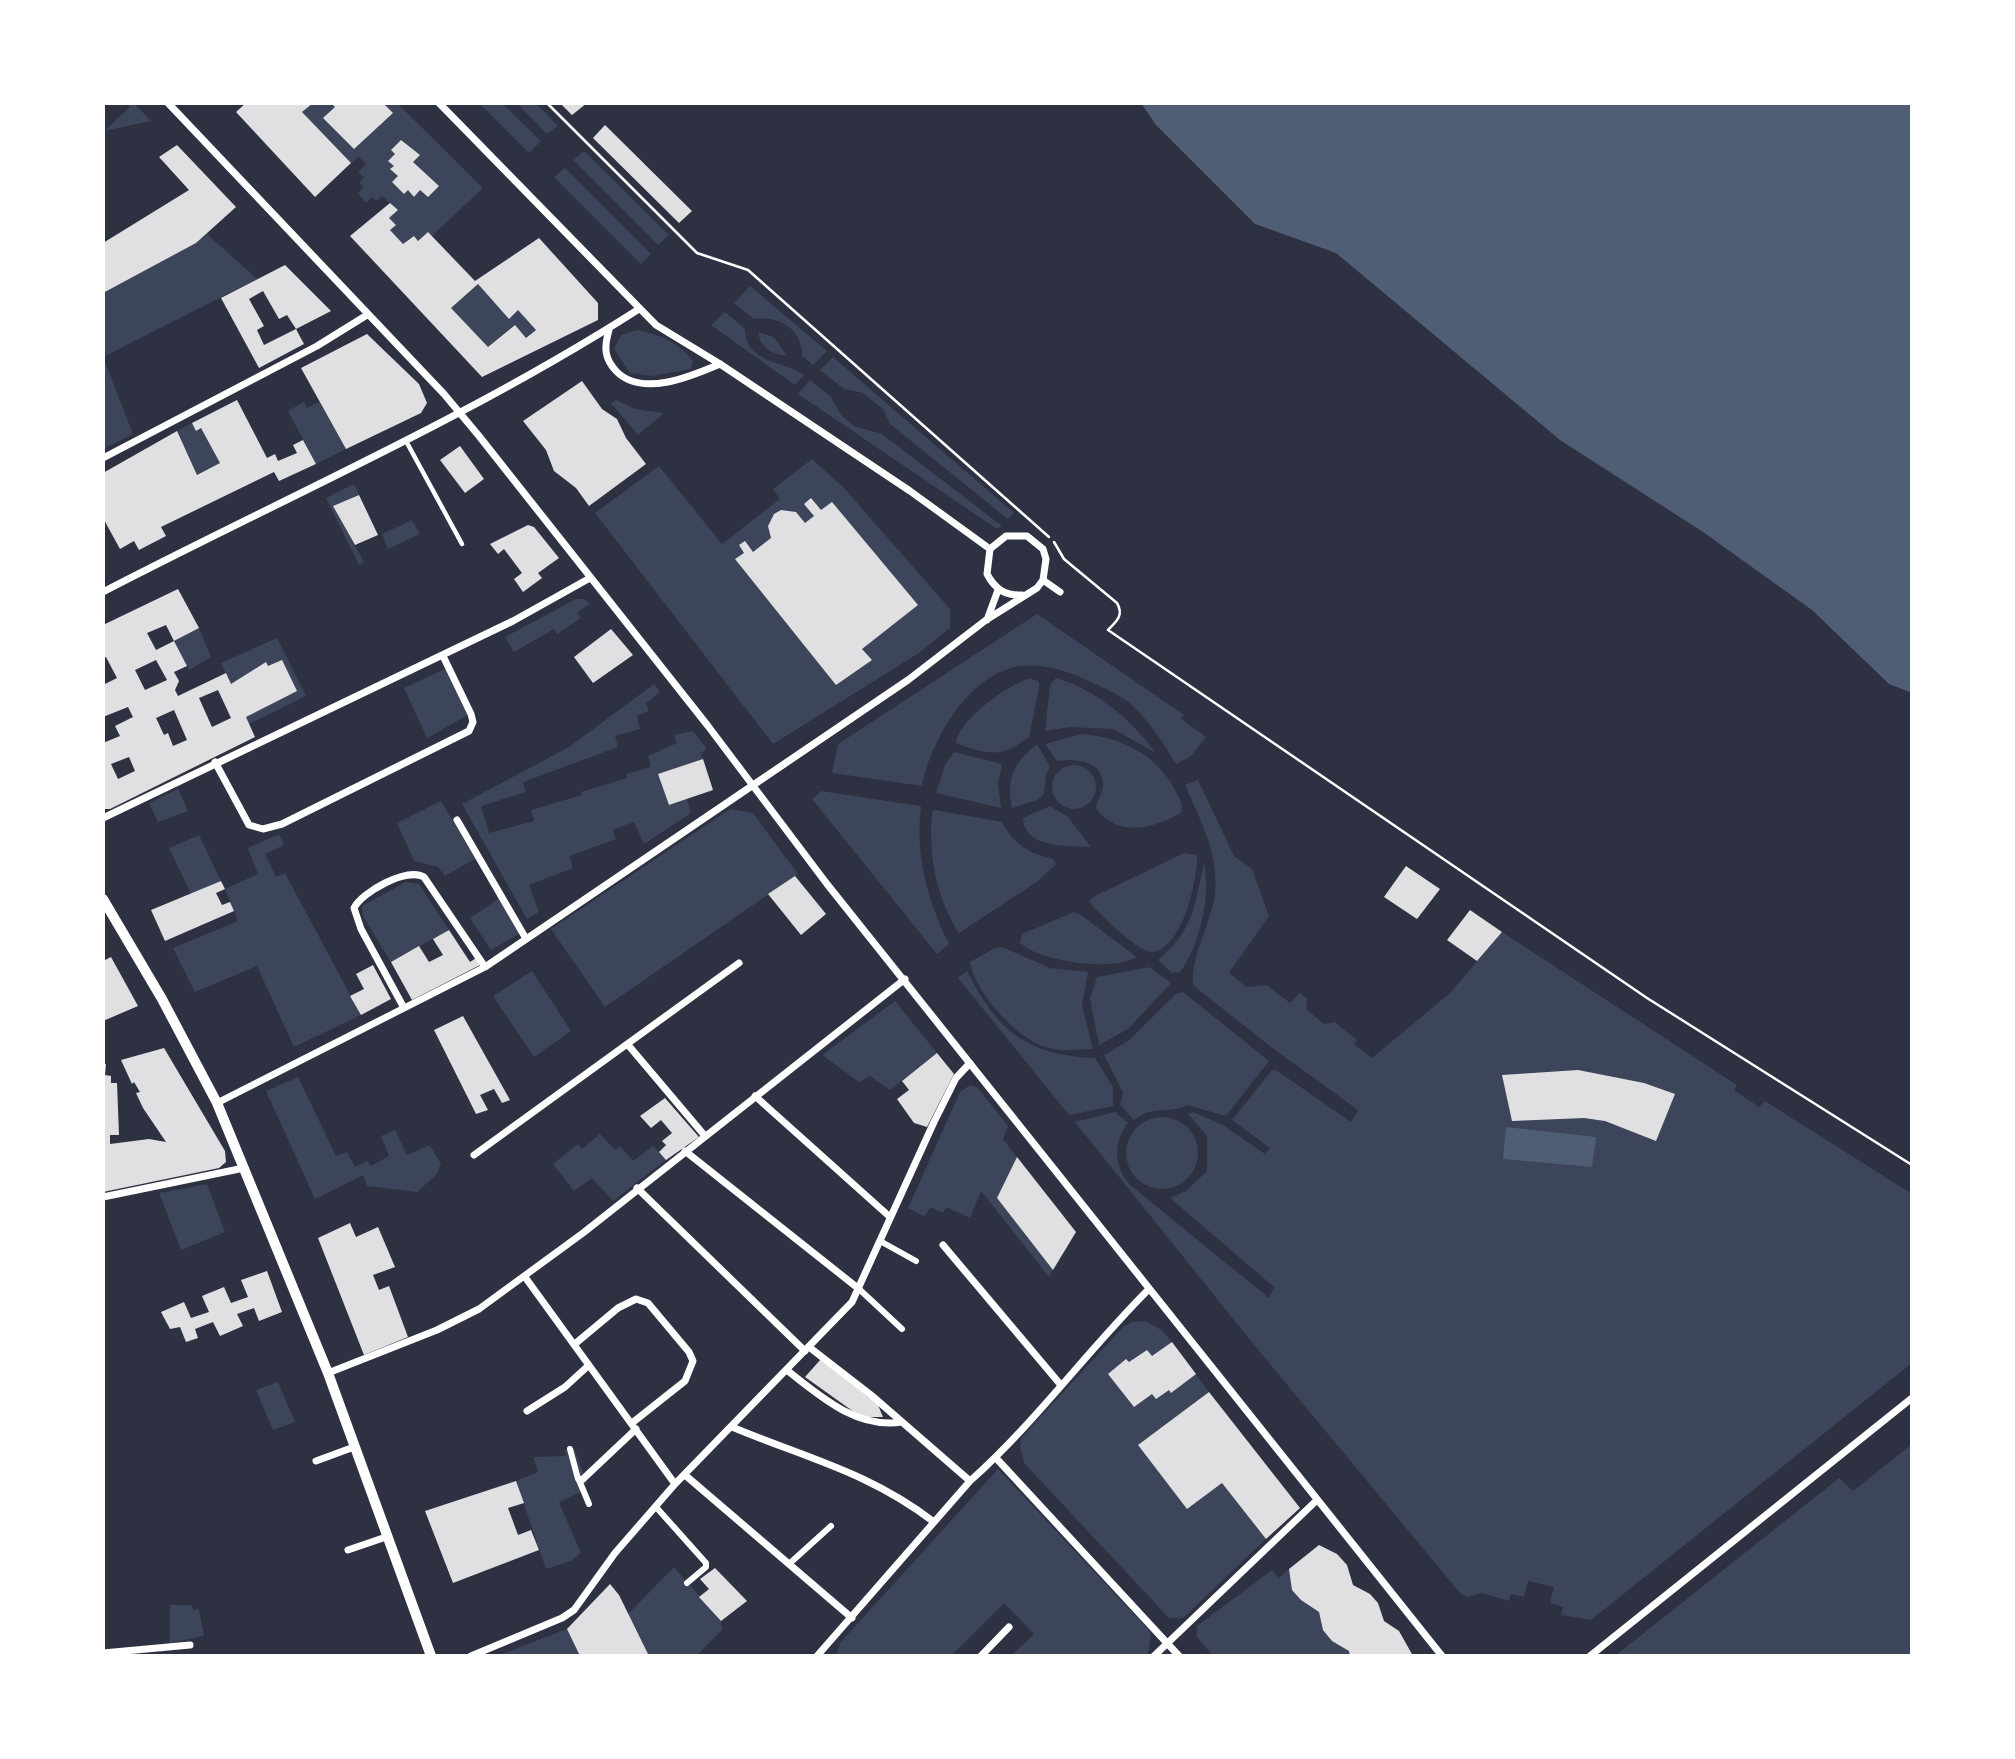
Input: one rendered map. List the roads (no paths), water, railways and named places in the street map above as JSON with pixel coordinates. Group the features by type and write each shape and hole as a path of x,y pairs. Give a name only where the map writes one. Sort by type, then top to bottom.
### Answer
{"street":[{"path":"169,103 460,413 1149,1290 1442,1656"},
{"path":"439,103 656,325 720,364 910,491 990,550"},
{"path":"103,592 460,413 609,330 639,309"},
{"path":"103,458 317,346 367,315"},
{"path":"609,330 605,354 609,364 621,375 634,381 659,382 683,378 720,364"},
{"path":"217,1103 485,967 525,937 908,680 986,620 1037,588 1044,580 1046,559 1043,550 1027,536 1006,536 990,550 987,574 998,590 1022,595"},
{"path":"103,818 215,762 443,656 538,608 590,578"},
{"path":"1044,580 1060,592"},
{"path":"986,620 998,590"},
{"path":"215,762 249,825 263,829 282,824 469,731 473,722 471,714 443,656"},
{"path":"457,820 525,937"},
{"path":"404,1008 355,914 355,904 373,891 404,876 419,874 424,877 485,967"},
{"path":"103,899 162,999 217,1103 328,1373 431,1656"},
{"path":"474,1155 629,1046 739,964"},
{"path":"328,1373 459,1321 525,1277 905,979"},
{"path":"629,1046 705,1136"},
{"path":"471,1656 562,1618 574,1610 615,1553 675,1483 839,1318 859,1289 947,1095 970,1063"},
{"path":"755,1096 890,1217"},
{"path":"685,1151 859,1289 902,1329"},
{"path":"103,1197 244,1168"},
{"path":"637,1188 807,1349 902,1422 970,1481"},
{"path":"880,1241 916,1261"},
{"path":"943,1245 1060,1384"},
{"path":"525,1277 576,1343 675,1483"},
{"path":"817,1656 970,1481 996,1458 1060,1384 1149,1290"},
{"path":"576,1343 618,1308 636,1299 648,1303 689,1352 692,1367 685,1381 634,1426 581,1480"},
{"path":"527,1411 554,1395 589,1365"},
{"path":"788,1371 822,1398 855,1417 880,1423 902,1422"},
{"path":"1590,1656 1912,1398"},
{"path":"732,1427 848,1470 887,1490 934,1522"},
{"path":"316,1461 354,1447"},
{"path":"570,1449 589,1504"},
{"path":"996,1458 1179,1656"},
{"path":"685,1475 852,1618"},
{"path":"1154,1656 1317,1500"},
{"path":"656,1507 706,1563 706,1567 687,1583"},
{"path":"789,1564 831,1526"},
{"path":"348,1550 386,1537"},
{"path":"981,1656 1009,1627"},
{"path":"103,1653 190,1645"}],"lane":[{"path":"406,440 462,544"}]}
